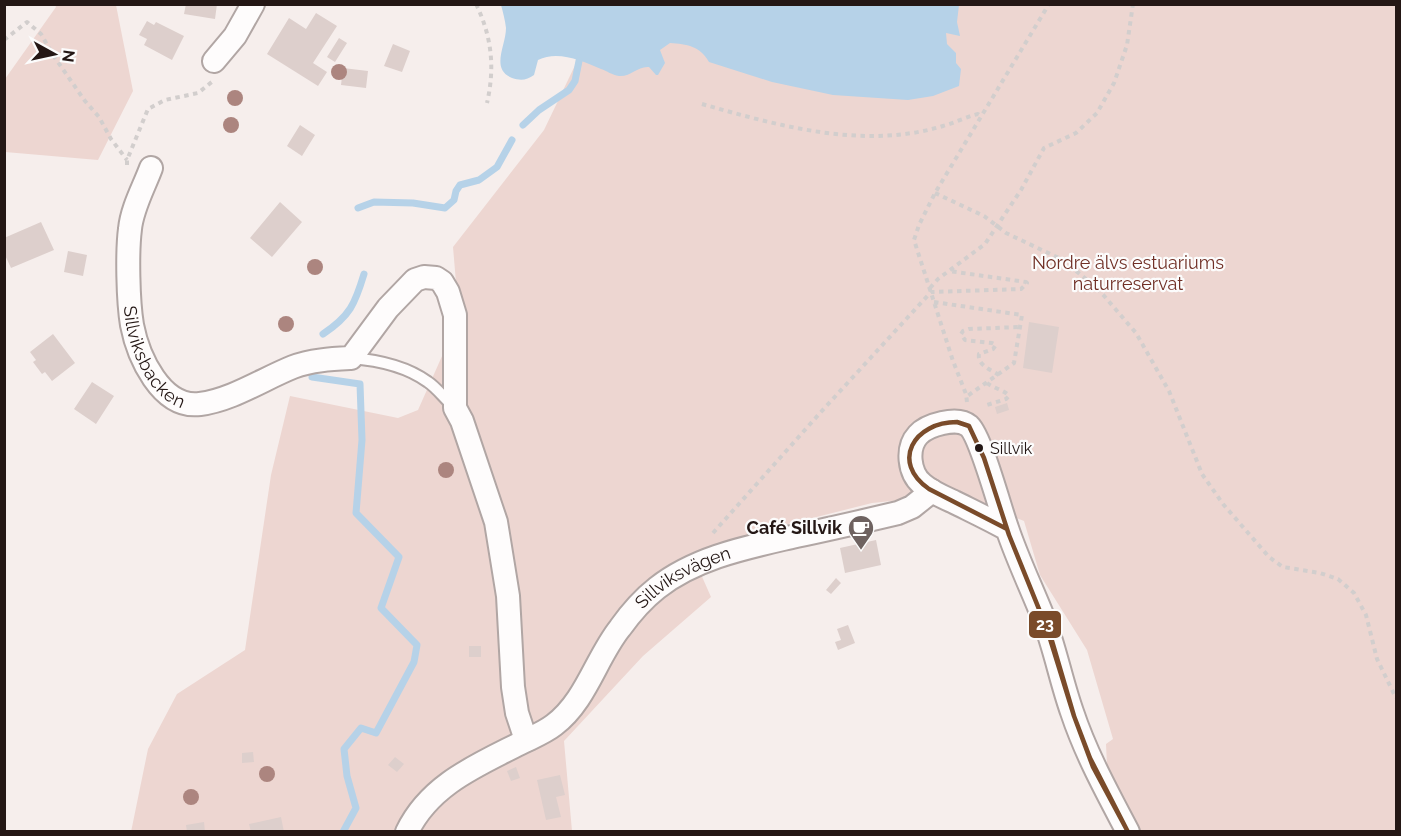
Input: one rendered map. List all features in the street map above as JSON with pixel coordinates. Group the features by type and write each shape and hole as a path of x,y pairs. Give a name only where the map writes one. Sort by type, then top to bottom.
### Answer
{"street":[{"path":"214,61 235,36 253,4"},
{"name":"Sillviksbacken","path":"151,168 130,229 132,324 141,355 162,390 184,404 200,404 225,397 295,366 323,359 351,357 388,308 415,280 424,277 436,278 442,282 448,292 455,315 455,408 462,421 496,522 508,596 513,687 517,713 526,740"},
{"path":"1007,529 920,483 911,466 910,454 919,434 945,422 965,423 973,432 998,496 1007,529 1057,656 1071,710 1089,758 1128,831"},
{"name":"Sillviksvägen","path":"407,831 420,809 443,786 553,726 567,714 619,628 657,588 682,572 741,549 898,513 912,507 932,491"}],"lane":[{"name":"Sillviksbacken","path":"351,357 376,360 401,368 428,381 455,408"}],"path":[{"path":"476,4 485,23 490,48 492,67 487,103"},
{"path":"965,423 966,397 914,240 935,193 1049,4"},
{"path":"713,534 930,290 985,244 1021,190 1044,148 1076,133 1097,113 1114,83 1127,45 1133,4"},
{"path":"4,40 27,22 41,34 53,55 99,117 111,139 127,160"},
{"path":"128,172 127,160 148,109 165,100 198,93 210,85 217,76 214,61"},
{"path":"702,104 797,128 873,135 910,133 943,126 978,114 982,117"},
{"path":"935,193 984,216 1006,233 1027,244 1063,260 1099,290 1136,333 1169,391 1202,474 1222,504 1269,557 1283,567 1320,573 1338,579 1354,593 1366,615 1377,660 1396,698"},
{"path":"930,290 1021,289 1027,283 950,271"},
{"path":"934,302 1022,315 1014,363 966,397"},
{"path":"999,375 980,362 978,358 979,354 993,350 996,345 993,342 965,340 963,331 1020,327"},
{"path":"987,383 994,389 1009,393 1006,399 987,405"}],"green space":[{"path":"55,5 116,5 133,91 98,160 5,152 5,79 56,7"},
{"name":"Nordre älvs estuariums naturreservat","path":"604,5 1396,5 1396,831 1140,831 1107,765 1106,744 1113,739 1087,650 1040,575 1024,521 980,503 911,499 872,503 761,531 696,563 711,597 643,656 564,741 572,831 131,832 148,749 177,694 245,650 271,475 290,396 398,418 418,410 459,318 453,247 544,130"}],"water":[{"path":"501,5 959,5 957,22 960,36 946,33 947,44 956,53 956,63 961,69 959,86 933,96 908,100 833,95 772,82 709,62 697,49 670,43 660,50 665,63 658,75 649,67 619,76 578,60 554,56 538,60 534,75 518,80 505,74 500,63 506,28"}],"building":[{"path":"186,4 217,4 215,19 184,14"},
{"path":"316,13 337,26 313,63 327,72 318,86 267,54 289,18 306,29"},
{"path":"147,21 154,25 156,22 184,36 172,60 144,45 147,39 139,35"},
{"path":"339,38 347,43 335,62 327,57"},
{"path":"393,44 410,51 402,72 384,66"},
{"path":"343,68 368,71 366,88 341,85"},
{"path":"300,125 315,135 302,156 287,146"},
{"path":"280,202 302,222 272,257 250,238"},
{"path":"41,222 54,250 11,268 4,253 4,238"},
{"path":"68,251 87,255 83,276 64,272"},
{"path":"1029,322 1059,327 1052,373 1023,368"},
{"path":"53,334 75,363 52,381 45,372 42,374 33,362 36,360 30,352"},
{"path":"92,382 114,396 96,424 74,409"},
{"path":"1007,403 1009,410 997,414 995,407"},
{"path":"876,540 881,565 845,573 840,548"},
{"path":"836,578 841,583 831,594 826,590"},
{"path":"848,625 855,643 838,650 835,642 841,640 837,629"},
{"path":"469,646 481,646 481,657 469,657"},
{"path":"253,752 254,762 242,763 242,753"},
{"path":"395,757 404,764 397,772 388,765"},
{"path":"516,767 520,778 511,781 507,771"},
{"path":"560,775 565,795 556,797 561,817 546,820 537,780"},
{"path":"281,817 284,832 251,832 249,824"},
{"path":"204,822 205,832 187,832 186,825"}],"waterway":[{"path":"523,125 539,110 569,90 575,81 579,61"},
{"path":"358,208 374,202 413,203 445,208 454,200 460,185 479,180 497,167 512,140"},
{"path":"323,334 340,321 350,308 358,294 364,274"},
{"path":"312,377 360,384 362,440 356,513 399,557 381,608 417,645 414,662 376,733 361,728 344,749 347,776 356,808 343,832"}],"transit line":[{"name":"23","path":"957,422 969,426 984,458 1009,535 1007,529 929,489 917,478 911,467 909,456 912,445 919,436 942,424 957,422"},
{"name":"23","path":"1009,535 1052,641 1074,716"},
{"name":"23","path":"1009,535 1047,629 1074,716"},
{"name":"23","path":"1074,716 1090,758 1128,832"},
{"name":"23","path":"1074,716 1093,767 1128,832"}],"place":[{"name":"Sillvik","path":"979,448"},
{"name":"Café Sillvik","path":"861,551"}]}
